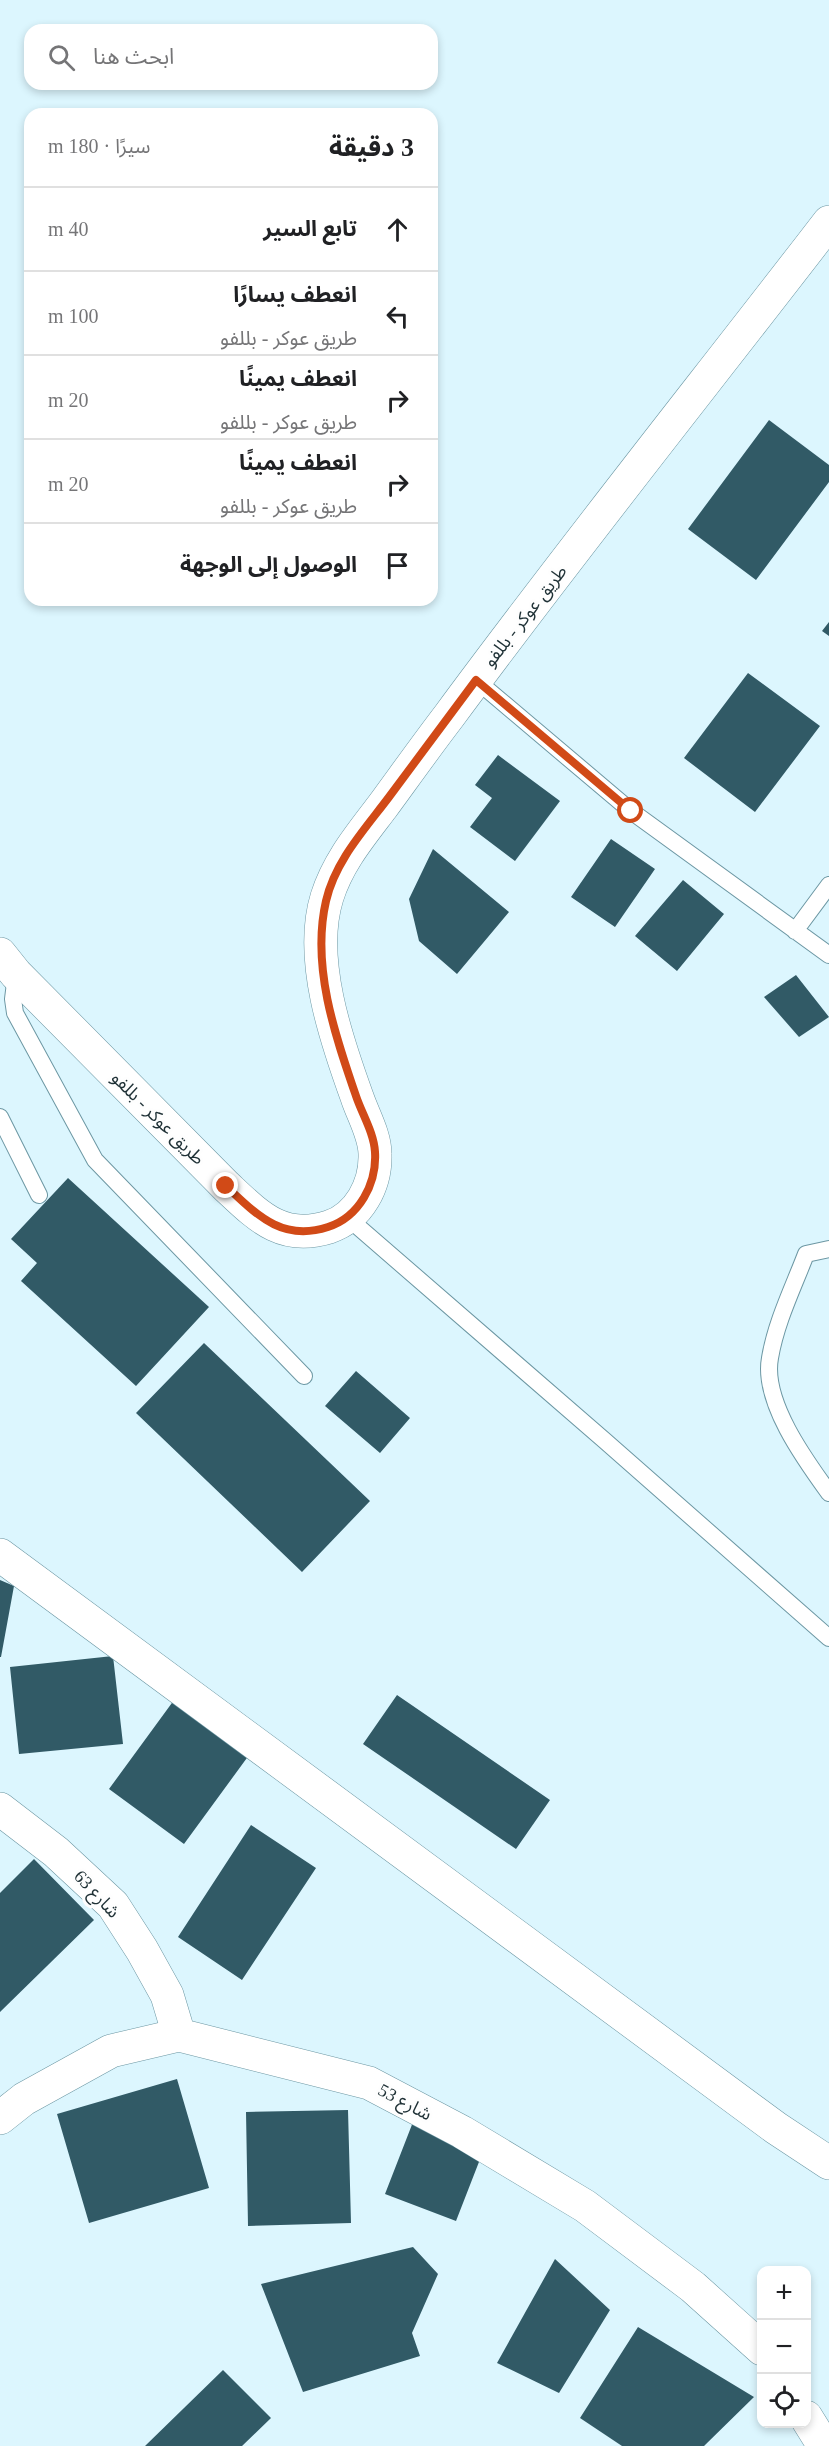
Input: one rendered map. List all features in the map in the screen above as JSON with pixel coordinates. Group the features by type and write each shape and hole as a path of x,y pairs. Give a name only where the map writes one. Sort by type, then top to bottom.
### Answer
{"street":[{"name":"طريق عوكر - بللفو","path":"8,964 258,1216 279,1227 298,1233 324,1228 348,1218 364,1198 372,1182 375,1152 326,994 322,939 326,901 343,859 476,680 829,222"},
{"path":"0,1555 776,2128 829,2163"},
{"name":"شارع 63","path":"0,1809 56,1852 112,1905 142,1950 167,1995 179,2035"},
{"name":"شارع 53","path":"0,2118 24,2099 111,2051 179,2035 369,2083 462,2132 585,2206 693,2287 757,2345"},
{"path":"811,2424 824,2446"}],"lane":[{"path":"476,680 631,811 829,955"},
{"path":"795,931 829,885"},
{"path":"8,964 15,1013 27,1040 95,1160 304,1376"},
{"path":"0,1117 39,1195"},
{"path":"348,1218 829,1638"},
{"path":"829,1249 806,1254 781,1320 769,1360 773,1393 793,1443 829,1493"}],"building":[{"path":"769,420 829,465 829,482 756,580 688,529"},
{"path":"829,622 829,636 822,631"},
{"path":"748,673 820,726 755,812 684,758"},
{"path":"498,755 560,801 515,861 470,827 492,798 475,785"},
{"path":"611,839 655,869 615,927 571,897"},
{"path":"433,849 509,912 457,974 419,941 409,899"},
{"path":"683,880 724,914 677,971 635,936"},
{"path":"796,975 829,1017 799,1037 764,997"},
{"path":"68,1178 209,1307 136,1386 21,1281 37,1263 11,1239"},
{"path":"204,1343 370,1501 302,1572 136,1413"},
{"path":"356,1371 410,1418 380,1453 325,1406"},
{"path":"0,1580 14,1586 1,1657 0,1657"},
{"path":"113,1656 123,1744 19,1754 10,1667"},
{"path":"397,1695 550,1800 516,1849 363,1744"},
{"path":"177,1696 252,1751 184,1844 109,1789"},
{"path":"251,1825 316,1868 242,1980 178,1937"},
{"path":"34,1859 94,1920 0,2012 0,1893"},
{"path":"177,2079 209,2188 89,2223 57,2114"},
{"path":"348,2110 351,2223 248,2226 246,2112"},
{"path":"413,2122 484,2149 456,2221 385,2194"},
{"path":"413,2247 438,2274 412,2333 420,2356 303,2392 261,2284"},
{"path":"555,2259 610,2310 559,2393 497,2363"},
{"path":"638,2327 754,2397 704,2446 622,2446 580,2418"},
{"path":"223,2370 271,2418 242,2446 145,2446"}],"route":[{"path":"226,1186 258,1216 279,1227 298,1233 324,1228 348,1218 364,1198 372,1182 374,1146 326,994 322,966 322,939 326,901 343,859 476,680 631,811"}]}
